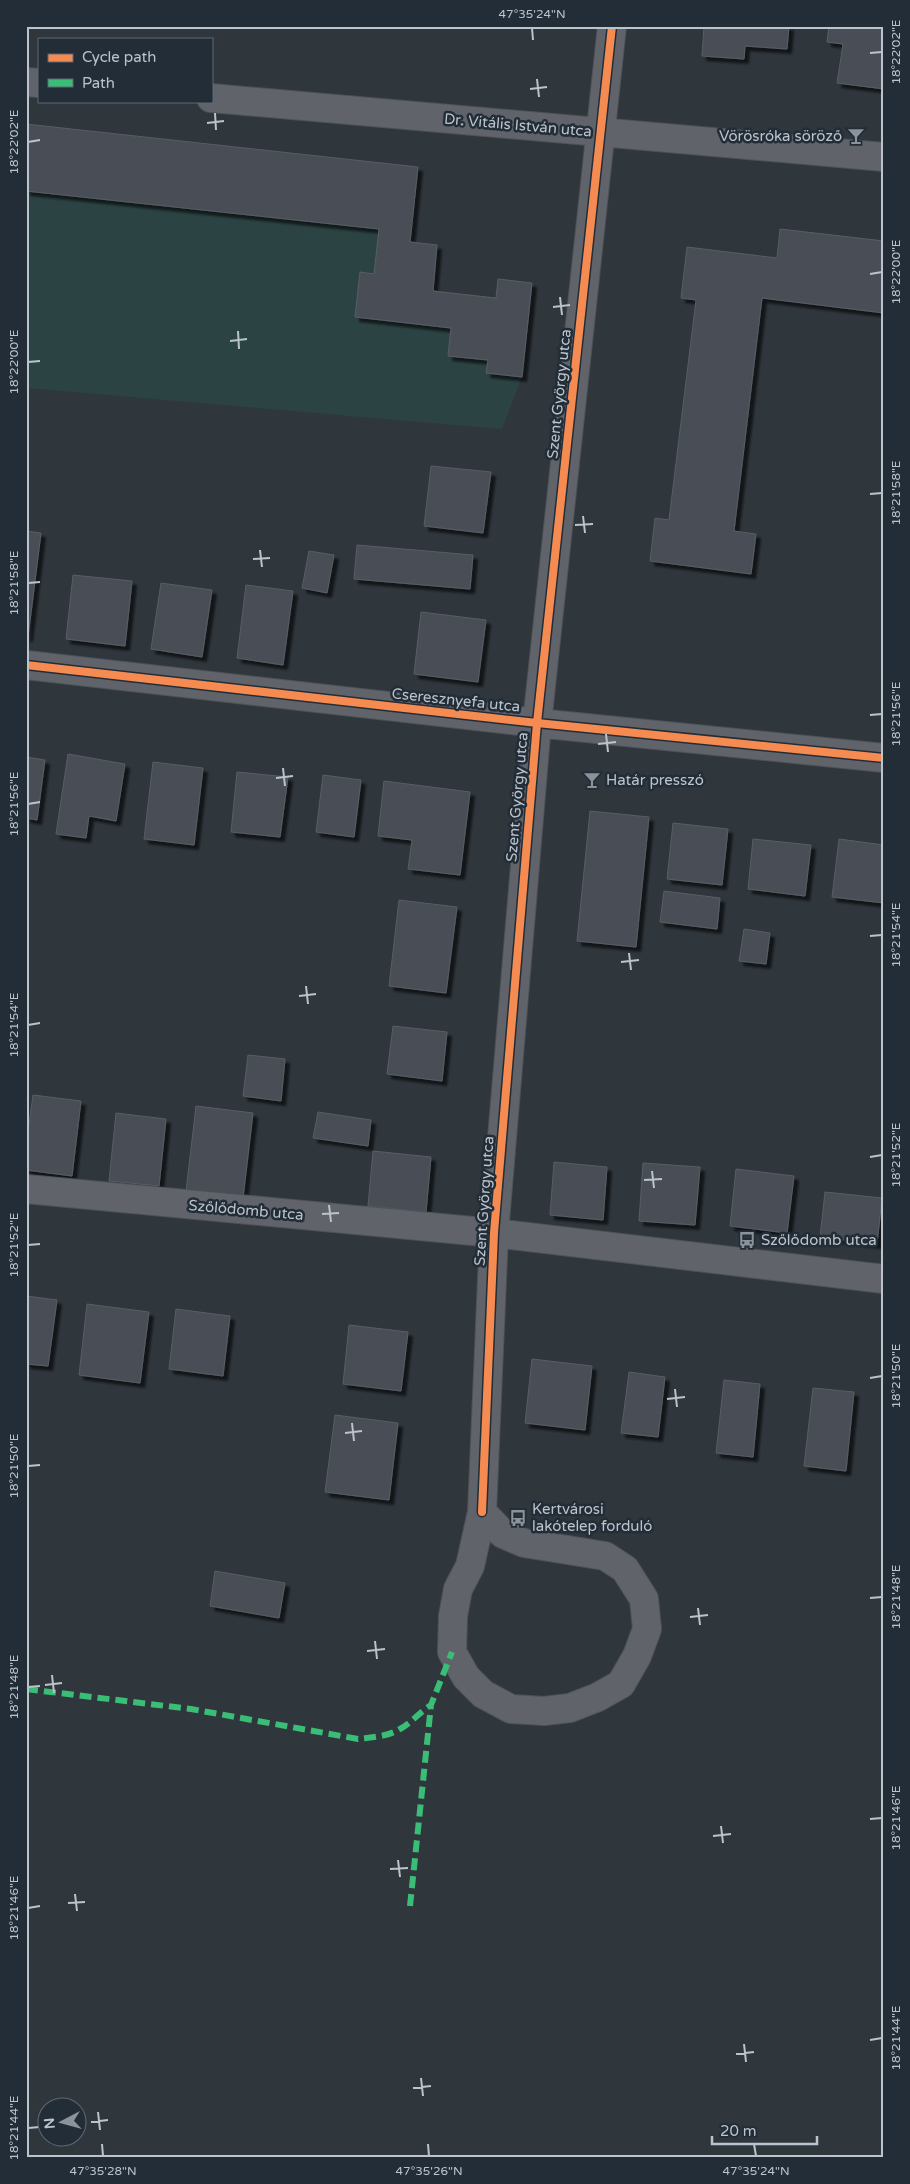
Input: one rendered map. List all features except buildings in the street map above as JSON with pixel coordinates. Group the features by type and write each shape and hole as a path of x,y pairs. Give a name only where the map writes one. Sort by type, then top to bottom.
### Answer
{"street":[{"name":"Szent György utca","path":"482,1512 504,1534 524,1542 604,1556 625,1569 644,1599 647,1629 637,1656 621,1684 598,1697 570,1708 544,1711 511,1709 483,1694 466,1677 452,1652 453,1616 458,1588 470,1566 482,1512 494,1233 538,723 612,26"},
{"name":"Dr. Vitális István utca","path":"212,98 884,157"},
{"name":"Cseresznyefa utca","path":"26,666 538,723 884,758"},
{"name":"Szőlődomb utca","path":"26,1190 494,1233 884,1279"}],"green space":[{"path":"26,191 379,229 374,274 360,272 355,317 451,328 448,356 488,360 486,373 522,377 502,429 26,388"}],"marked path":[{"path":"410,1906 431,1705 452,1652"},
{"path":"26,1689 191,1709 358,1739 395,1732 431,1705"}],"cycle path":[{"path":"482,1512 494,1233 537,723 612,26"},
{"path":"26,665 537,723 884,758"}],"place":[{"name":"Vörösróka söröző","path":"856,136"},
{"name":"Határ presszó","path":"592,780"},
{"name":"Szőlődomb utca","path":"747,1240"},
{"name":"Kertvárosi lakótelep forduló","path":"518,1518"}]}
